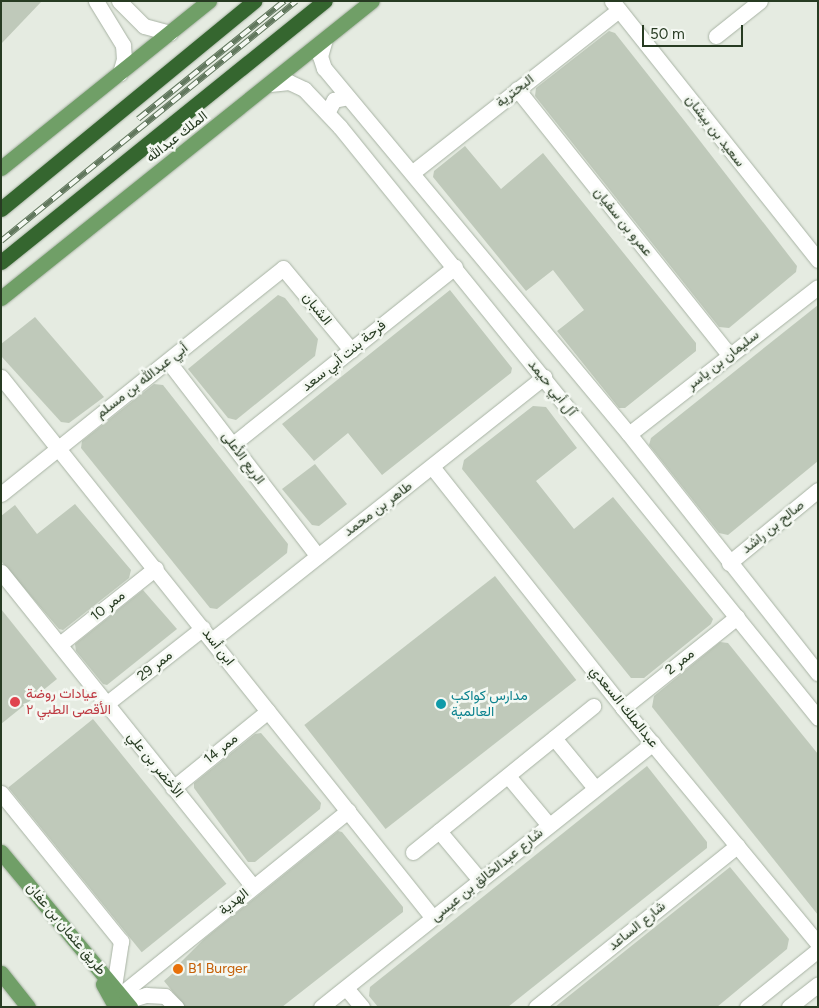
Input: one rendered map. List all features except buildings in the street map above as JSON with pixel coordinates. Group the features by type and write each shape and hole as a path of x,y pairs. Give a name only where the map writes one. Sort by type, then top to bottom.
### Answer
{"highway":[{"path":"1,209 254,1"},
{"name":"الملك عبدالله","path":"1,262 325,1"}],"main road":[{"path":"1,168 209,1"},
{"name":"الملك عبدالله","path":"1,298 372,1"},
{"name":"طريق عثمان بن عفان","path":"1,852 81,947 121,999"},
{"path":"1,972 28,1007"}],"street":[{"path":"96,1 123,44 124,59 120,73"},
{"path":"119,1 144,26 170,33"},
{"path":"716,36 760,1"},
{"name":"البحترية","path":"413,172 517,89 615,6"},
{"name":"سعيد بن بيشان","path":"615,6 818,260"},
{"path":"325,39 320,56 324,68 413,172 629,434 728,563 818,673"},
{"name":"آل أبي حيمد","path":"270,84 290,82 304,89 327,113 455,267 818,718"},
{"name":"عمرو بن سفيان","path":"517,89 729,355"},
{"path":"327,113 334,100 348,96"},
{"name":"فرحة بنت أبي سعد","path":"233,444 455,267"},
{"name":"الشبان","path":"283,268 351,350"},
{"name":"أبي عبدالله بن مسلم","path":"1,494 58,446 168,361 283,268"},
{"name":"سليمان بن ياسر","path":"629,434 818,287"},
{"name":"الريع الأعلى","path":"168,361 317,555"},
{"name":"ابن أسد","path":"1,377 156,568 434,918"},
{"name":"طاهر بن محمد","path":"212,640 317,555 433,468 544,378"},
{"name":"عبدالملك السعدي","path":"433,468 624,708 818,944"},
{"name":"صالح بن راشد","path":"728,563 818,490"},
{"name":"ممر 10","path":"60,644 156,568"},
{"name":"الأخضر بن علي","path":"1,572 253,886"},
{"name":"ممر 2","path":"624,708 737,617"},
{"name":"ممر 29","path":"106,704 204,628"},
{"path":"413,852 593,706"},
{"name":"ممر 14","path":"173,788 268,711"},
{"path":"554,738 595,788"},
{"name":"شارع عبدالخالق بن عيسى","path":"321,1007 434,918 548,824 653,743"},
{"path":"508,776 548,824"},
{"path":"1,793 121,941 121,999 146,995 165,996 176,1007"},
{"name":"الهدية","path":"121,999 253,886 348,811"},
{"path":"439,831 480,880"},
{"name":"شارع الساعد","path":"536,1007 737,846"},
{"path":"747,1007 818,950"},
{"path":"789,1007 818,984"},
{"path":"346,988 362,1007"}],"railway":[{"path":"138,119 284,1"},
{"path":"1,241 296,1"}],"place":[{"name":"عيادات روضة الأقصى الطبي ٢","path":"15,702"},
{"name":"مدارس كواكب العالمية","path":"441,704"},
{"name":"B1 Burger","path":"178,969"}]}
